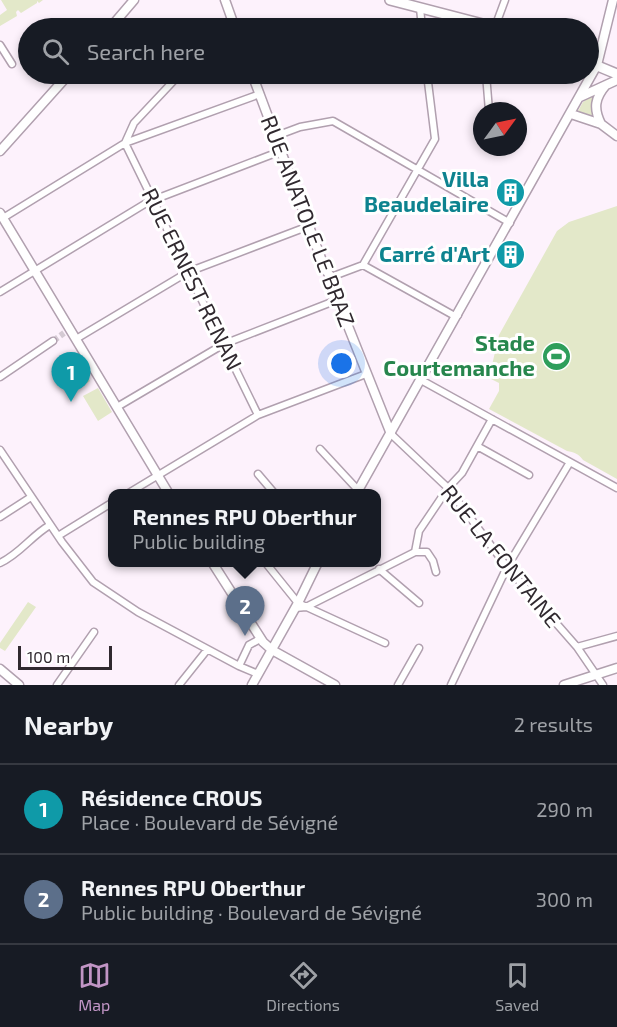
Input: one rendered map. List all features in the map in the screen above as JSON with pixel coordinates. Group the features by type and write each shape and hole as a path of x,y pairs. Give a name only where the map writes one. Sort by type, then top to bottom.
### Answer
{"main road":[{"path":"390,0 458,18"},
{"path":"599,66 617,74"}],"street":[{"path":"119,18 134,0"},
{"path":"225,0 232,18"},
{"path":"497,18 505,0"},
{"path":"599,44 613,0"},
{"path":"420,8 421,18"},
{"path":"0,45 12,64"},
{"path":"579,97 617,80"},
{"path":"0,151 60,84"},
{"path":"125,143 134,123 171,84"},
{"name":"RUE ANATOLE LE BRAZ","path":"256,84 309,226 331,277 337,300 391,434"},
{"path":"331,277 363,265 435,139 428,84"},
{"path":"487,84 488,102"},
{"path":"359,489 571,114 584,84"},
{"path":"601,123 595,104 599,93 606,85"},
{"path":"166,489 76,339 67,331 35,270 2,215 125,143 260,94"},
{"path":"571,114 601,123 617,136"},
{"path":"276,136 300,127 333,121 510,223"},
{"name":"RUE ERNEST RENAN","path":"125,143 258,415"},
{"path":"0,292 153,200 282,151"},
{"path":"76,339 188,272 309,226"},
{"path":"363,265 453,315 458,315"},
{"path":"117,407 224,344 337,300"},
{"path":"0,376 53,341"},
{"path":"135,489 258,415 366,374"},
{"path":"421,380 617,488"},
{"path":"415,552 419,531 448,488 462,472 492,419"},
{"name":"RUE LA FONTAINE","path":"391,434 448,488 507,567 577,647 603,685"},
{"path":"477,446 529,475"},
{"path":"320,449 354,489"},
{"path":"0,450 58,537 93,582 138,612 207,650 258,674"},
{"path":"451,685 507,567 570,462"},
{"path":"258,474 271,489"},
{"path":"0,517 31,497"},
{"path":"58,537 108,505"},
{"path":"0,563 19,552 32,538 50,525"},
{"path":"300,606 415,552 427,552 436,572"},
{"path":"215,567 260,639 272,650 334,685"},
{"path":"269,567 300,606 385,643"},
{"path":"252,685 300,606 316,567"},
{"path":"379,569 419,603"},
{"path":"57,685 94,632"},
{"path":"577,647 617,636"},
{"path":"238,666 249,645 260,639"},
{"path":"398,685 419,648"},
{"path":"179,685 207,650"},
{"path":"564,685 617,668"},
{"path":"0,669 19,685"}],"green space":[{"path":"1,0 43,0 39,3 37,1 21,13 18,10 17,16 0,26 0,15 7,10"},
{"path":"596,93 594,116 577,113 583,102"},
{"name":"Stade Courtemanche","path":"617,206 617,479 583,460 580,456 489,409 499,391 499,383 489,378 499,335 557,231 569,222"},
{"path":"78,362 90,381 81,387 69,367"},
{"path":"98,388 112,412 98,421 83,396"},
{"path":"28,602 36,607 5,651 0,648 0,643"}],"tunnel":[{"path":"53,341 64,333"}],"place":[{"name":"Villa Beaudelaire","path":"510,192"},
{"name":"Carré d'Art","path":"511,254"},
{"name":"Stade Courtemanche","path":"556,356"},
{"name":"Résidence CROUS","path":"71,402"},
{"name":"Rennes RPU Oberthur","path":"245,636"}]}
